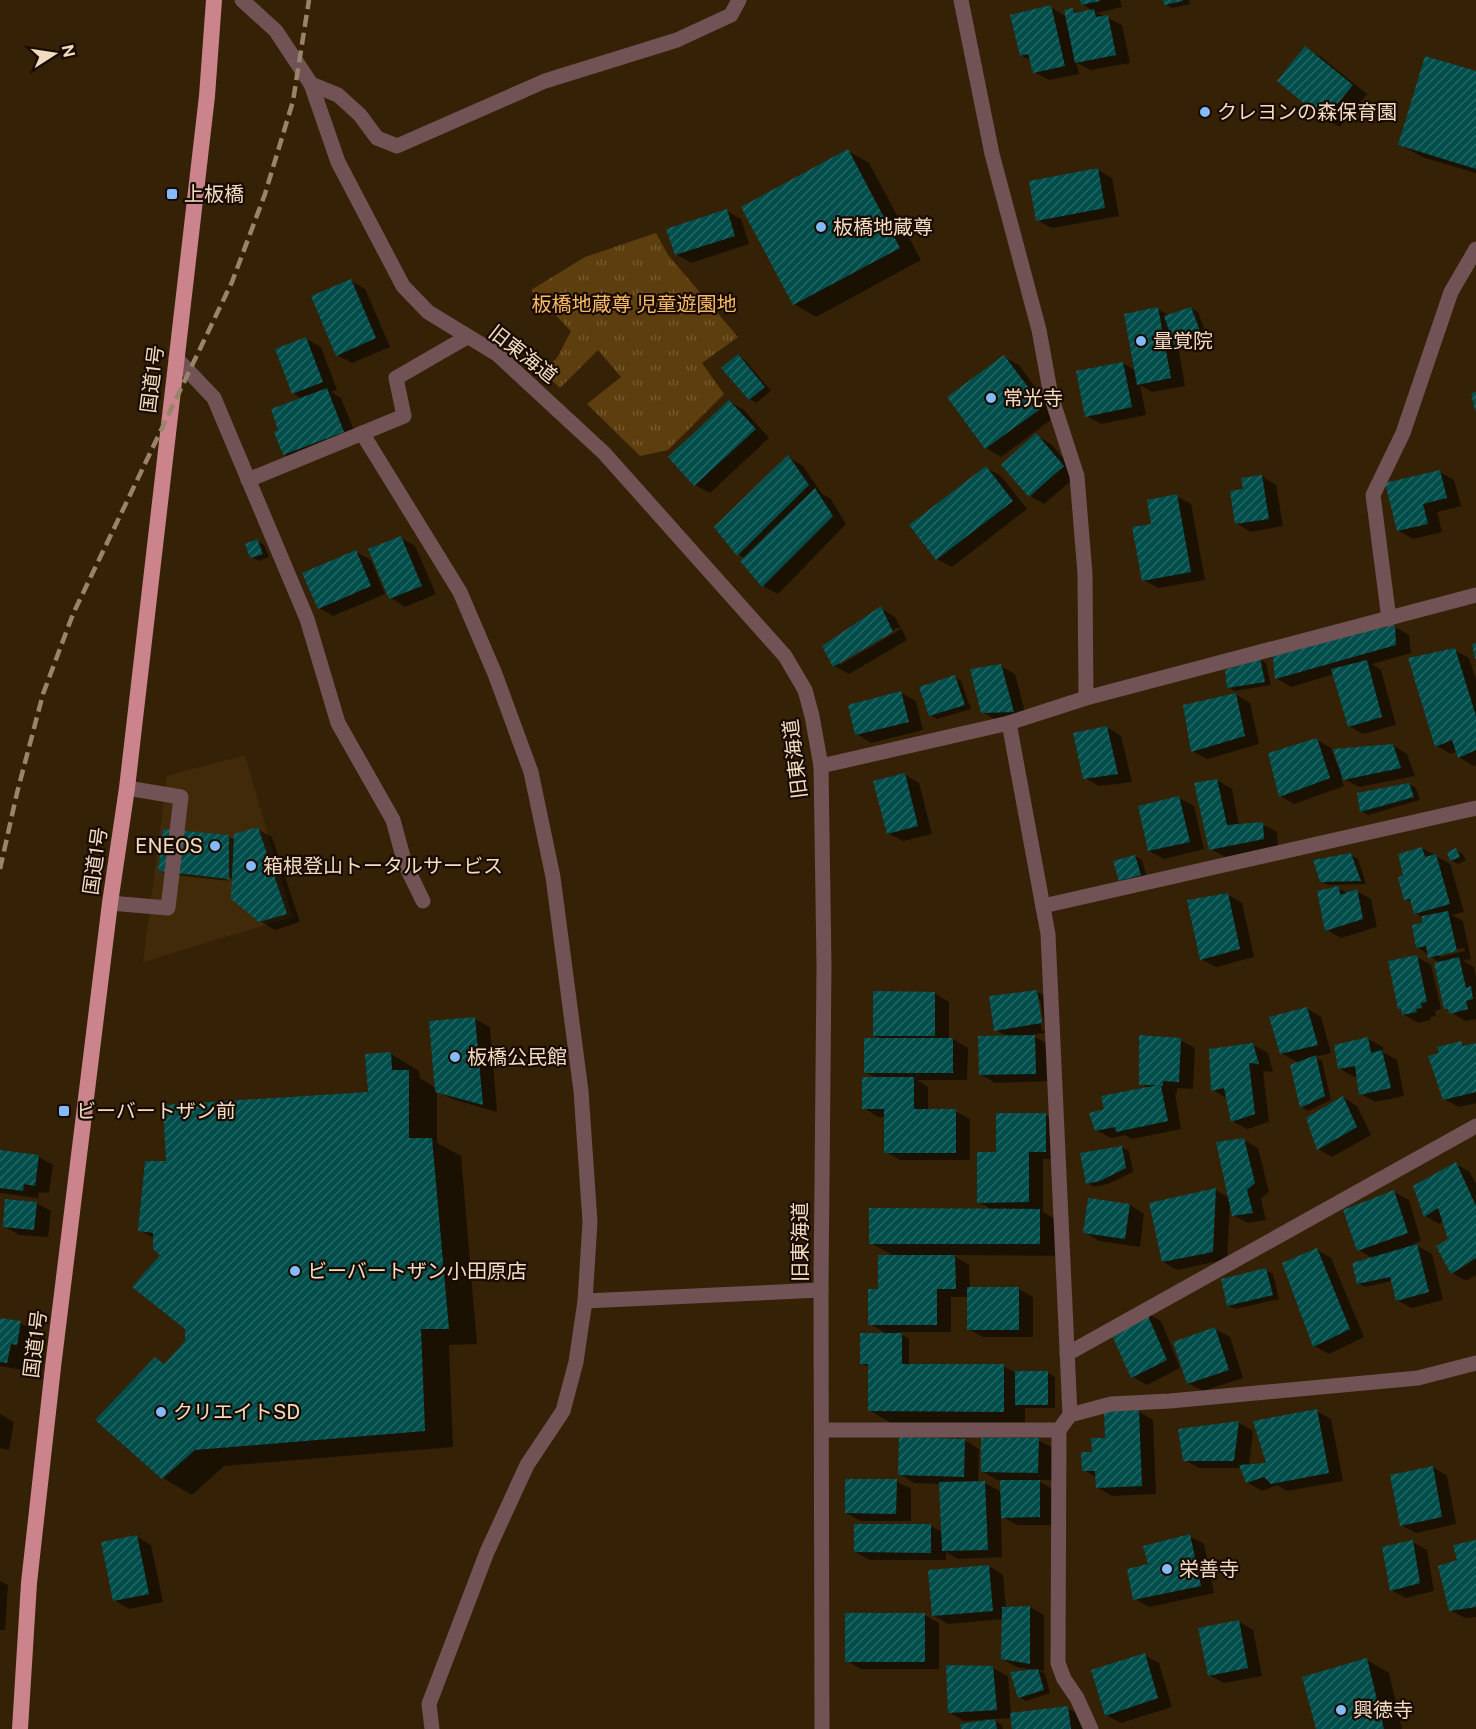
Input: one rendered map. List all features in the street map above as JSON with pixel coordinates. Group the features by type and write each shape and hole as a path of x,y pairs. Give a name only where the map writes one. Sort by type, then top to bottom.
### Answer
{"highway":[{"name":"国道1号","path":"20,1729 29,1583 110,903 127,788 207,96 214,0"}],"street":[{"name":"旧東海道","path":"242,0 276,31 310,84 338,162 403,286 428,312 497,354 603,453 785,656 805,690 821,766 824,966 821,1290 822,1729"},
{"path":"310,84 338,95 360,115 377,138 397,146 545,81 677,40 731,15 739,0"},
{"path":"961,0 992,154 1039,330 1051,396 1077,476 1085,574 1086,698"},
{"path":"1389,619 1373,495 1403,433 1451,292 1476,249"},
{"path":"248,480 404,416 396,378 467,337"},
{"path":"176,358 214,398 308,619 338,723 393,820 405,864 423,901"},
{"path":"362,434 460,592 495,674 531,772 553,878 581,1091 590,1222 585,1301 576,1362 562,1411 527,1465 487,1552 429,1704 432,1729"},
{"path":"821,766 1009,723 1086,698 1476,595"},
{"path":"1009,723 1048,934 1070,1415"},
{"path":"110,903 168,908 181,797 127,788"},
{"path":"1043,906 1476,808"},
{"path":"1066,1354 1476,1126"},
{"path":"585,1301 821,1290"},
{"path":"1090,1729 1077,1698 1064,1679 1058,1662 1059,1430 1070,1415 1111,1404 1170,1401 1418,1378 1476,1363"},
{"path":"822,1430 1059,1430"}],"shaded area":[{"name":"ENEOS","path":"245,755 292,917 143,962 167,776"}],"green space":[{"name":"板橋地蔵尊 児童遊園地","path":"656,233 668,255 738,337 702,363 724,394 668,450 640,456 587,404 621,377 598,350 560,388 542,371 557,358 571,331 531,290 585,257"}],"building":[{"path":"1080,0 1100,0 1100,1 1081,5"},
{"path":"1163,0 1183,0 1183,1 1164,5"},
{"path":"1051,5 1065,66 1033,73 1028,54 1020,56 1010,15"},
{"path":"1073,8 1074,13 1094,9 1096,17 1108,15 1116,55 1075,63 1064,10"},
{"path":"1305,46 1353,85 1324,120 1277,81"},
{"path":"1425,56 1476,71 1476,169 1398,145"},
{"name":"板橋地蔵尊","path":"848,149 900,248 793,305 741,207"},
{"path":"1098,168 1105,208 1036,221 1029,181"},
{"path":"727,209 735,236 675,255 666,229"},
{"path":"351,279 376,338 336,356 311,296"},
{"path":"1158,307 1171,378 1137,385 1124,314"},
{"path":"1191,307 1202,336 1174,345 1164,316"},
{"path":"306,337 323,382 292,394 275,349"},
{"path":"738,354 765,387 749,400 721,368"},
{"path":"1004,355 1043,407 985,449 947,397"},
{"path":"1123,362 1132,407 1085,417 1076,371"},
{"path":"327,388 344,432 283,455 274,432 278,430 271,409"},
{"path":"1476,392 1476,411 1475,411 1471,393"},
{"path":"729,400 756,429 694,486 668,457"},
{"path":"1036,433 1064,466 1029,497 1001,465"},
{"path":"788,455 809,485 737,556 714,527"},
{"path":"986,466 1013,501 936,560 909,525"},
{"path":"1440,470 1447,498 1423,504 1428,524 1397,531 1385,483"},
{"path":"1262,475 1269,519 1235,524 1230,491 1243,489 1241,478"},
{"path":"815,488 833,516 762,587 740,561"},
{"path":"1177,494 1191,572 1142,581 1132,527 1151,524 1147,500"},
{"path":"401,536 422,586 389,599 368,549"},
{"path":"257,539 263,554 250,558 245,544"},
{"path":"356,550 371,586 318,609 302,573"},
{"path":"881,606 893,632 833,667 822,646"},
{"path":"1395,625 1396,645 1275,679 1272,650"},
{"path":"1476,643 1476,659 1475,659 1472,644"},
{"path":"1455,648 1476,716 1476,750 1458,758 1452,740 1435,747 1408,658"},
{"path":"1260,658 1265,682 1227,688 1225,670"},
{"path":"1367,660 1382,717 1348,727 1331,669"},
{"path":"1001,664 1014,712 981,713 970,669"},
{"path":"955,675 965,705 929,716 919,687"},
{"path":"901,691 909,722 855,735 848,705"},
{"path":"1236,693 1245,736 1191,752 1183,705"},
{"path":"1107,726 1118,774 1083,779 1073,733"},
{"path":"1317,738 1330,778 1279,797 1268,753"},
{"path":"1393,744 1401,768 1343,780 1333,749"},
{"path":"905,773 918,826 887,834 873,781"},
{"path":"1217,779 1227,825 1263,822 1264,839 1209,850 1194,783"},
{"path":"1409,783 1414,797 1360,812 1357,793"},
{"path":"1179,796 1190,842 1148,851 1138,806"},
{"name":"箱根登山トータルサービス","path":"258,827 287,914 259,922 231,899 234,834"},
{"path":"163,829 229,835 229,879 158,871"},
{"path":"1422,847 1425,857 1436,854 1450,904 1414,914 1410,899 1404,900 1398,878 1403,875 1398,854"},
{"path":"1456,848 1460,857 1450,861 1447,852"},
{"path":"1351,853 1361,881 1320,882 1313,860"},
{"path":"1135,855 1141,875 1119,881 1113,861"},
{"path":"1339,886 1340,895 1357,889 1363,919 1325,931 1317,891"},
{"path":"1228,893 1240,949 1200,960 1187,900"},
{"path":"1448,911 1457,951 1428,958 1426,946 1416,948 1412,925 1422,923 1422,916"},
{"path":"1417,955 1427,1002 1421,1003 1422,1008 1416,1009 1417,1012 1402,1015 1401,1009 1398,1009 1388,961"},
{"path":"1459,957 1466,988 1471,986 1473,999 1466,1001 1468,1009 1449,1014 1448,1009 1444,1009 1434,963"},
{"path":"1037,990 1042,1023 994,1031 989,996"},
{"path":"873,991 935,992 935,1036 873,1036"},
{"path":"1307,1007 1318,1045 1280,1054 1269,1017"},
{"name":"板橋公民館","path":"475,1017 483,1105 435,1092 429,1021"},
{"path":"1035,1035 1036,1074 979,1075 978,1036"},
{"path":"1139,1035 1181,1038 1179,1082 1163,1081 1163,1086 1161,1086 1168,1121 1116,1132 1115,1127 1095,1131 1089,1113 1104,1109 1101,1096 1158,1085 1139,1085"},
{"path":"1368,1037 1371,1053 1382,1050 1391,1088 1359,1095 1355,1066 1338,1069 1334,1045"},
{"path":"864,1038 953,1038 953,1073 864,1073"},
{"path":"1462,1041 1463,1046 1476,1043 1476,1092 1443,1100 1428,1056 1439,1053 1437,1047"},
{"path":"1253,1043 1259,1064 1249,1063 1255,1114 1231,1122 1224,1088 1211,1091 1209,1049"},
{"name":"ビーバートザン小田原店","path":"391,1052 392,1070 409,1070 409,1138 432,1138 449,1329 421,1329 425,1431 195,1450 162,1479 95,1420 155,1357 164,1364 185,1341 185,1329 132,1287 160,1255 153,1249 153,1233 138,1231 145,1161 166,1161 163,1105 368,1092 365,1054"},
{"path":"1316,1055 1325,1096 1300,1108 1290,1065"},
{"path":"862,1077 914,1077 914,1109 956,1109 956,1153 884,1153 884,1109 862,1109"},
{"path":"1343,1096 1357,1127 1317,1150 1306,1118"},
{"path":"996,1113 1046,1113 1046,1152 1029,1152 1029,1202 977,1203 977,1152 996,1152"},
{"path":"1244,1138 1255,1183 1247,1190 1253,1213 1232,1216 1216,1142"},
{"path":"1122,1146 1126,1168 1100,1181 1086,1184 1080,1153"},
{"path":"0,1150 39,1155 35,1186 24,1184 23,1191 0,1188"},
{"path":"1456,1162 1476,1206 1476,1258 1451,1274 1436,1246 1448,1239 1438,1208 1424,1217 1413,1186"},
{"path":"1216,1188 1213,1252 1162,1262 1149,1203"},
{"path":"1394,1190 1408,1233 1357,1251 1343,1210"},
{"path":"1088,1198 1130,1204 1125,1239 1083,1233"},
{"path":"5,1199 37,1202 34,1230 3,1227"},
{"path":"869,1208 1040,1209 1040,1244 869,1244"},
{"path":"1417,1244 1429,1292 1396,1301 1390,1277 1357,1284 1352,1263"},
{"path":"1317,1248 1350,1329 1313,1347 1282,1263"},
{"path":"878,1255 955,1255 956,1289 937,1289 937,1325 868,1325 868,1289 878,1289"},
{"path":"1266,1268 1273,1295 1227,1306 1221,1279"},
{"path":"967,1287 1019,1287 1019,1330 967,1330"},
{"path":"1146,1311 1167,1360 1131,1378 1110,1331"},
{"path":"0,1318 21,1321 17,1345 11,1344 7,1363 0,1362"},
{"path":"1215,1327 1229,1370 1187,1384 1173,1342"},
{"path":"860,1333 902,1333 902,1364 1004,1364 1004,1412 868,1411 868,1364 860,1364"},
{"path":"1015,1371 1048,1371 1048,1405 1015,1405"},
{"path":"1317,1409 1329,1473 1271,1484 1264,1477 1246,1483 1239,1465 1266,1463 1253,1421"},
{"path":"1139,1410 1142,1486 1096,1488 1095,1471 1082,1471 1081,1452 1092,1452 1091,1438 1105,1438 1104,1411"},
{"path":"1239,1421 1234,1461 1183,1461 1178,1429"},
{"path":"899,1437 965,1439 964,1477 898,1475"},
{"path":"981,1438 1039,1438 1038,1473 981,1472"},
{"path":"1433,1466 1442,1517 1400,1526 1390,1475"},
{"path":"845,1479 897,1479 896,1514 845,1513"},
{"path":"1000,1480 1040,1480 1040,1517 1001,1518"},
{"path":"985,1481 988,1550 942,1551 939,1482"},
{"path":"854,1524 931,1524 931,1553 854,1552"},
{"path":"1190,1534 1201,1586 1133,1600 1127,1569 1148,1564 1143,1546"},
{"path":"137,1535 149,1594 113,1601 101,1542"},
{"path":"1413,1540 1420,1583 1390,1591 1382,1547"},
{"path":"1476,1540 1476,1607 1449,1611 1438,1566 1457,1560 1453,1545"},
{"path":"989,1565 993,1611 932,1616 928,1570"},
{"path":"1030,1606 1030,1664 1001,1659 1002,1607"},
{"path":"845,1613 925,1613 925,1662 845,1662"},
{"path":"1239,1620 1248,1668 1208,1676 1198,1628"},
{"path":"1145,1653 1158,1698 1105,1716 1091,1670"},
{"path":"1367,1658 1384,1729 1316,1729 1302,1677"},
{"path":"946,1665 993,1666 997,1710 948,1713"},
{"path":"1038,1669 1044,1690 1018,1698 1010,1672"},
{"path":"1068,1706 1071,1729 1012,1729 1010,1713"},
{"path":"995,1719 997,1729 961,1729 960,1724"}],"railway":[{"path":"0,869 43,694 73,614 232,282 265,194 293,101 309,0"}],"place":[{"name":"クレヨンの森保育園","path":"1205,112"},
{"name":"上板橋","path":"172,194"},
{"name":"板橋地蔵尊","path":"821,227"},
{"name":"量覚院","path":"1141,341"},
{"name":"常光寺","path":"991,398"},
{"name":"ENEOS","path":"215,846"},
{"name":"箱根登山トータルサービス","path":"251,866"},
{"name":"板橋公民館","path":"455,1057"},
{"name":"ビーバートザン前","path":"64,1111"},
{"name":"ビーバートザン小田原店","path":"295,1271"},
{"name":"クリエイトSD","path":"161,1412"},
{"name":"栄善寺","path":"1167,1569"},
{"name":"興徳寺","path":"1341,1710"}]}
